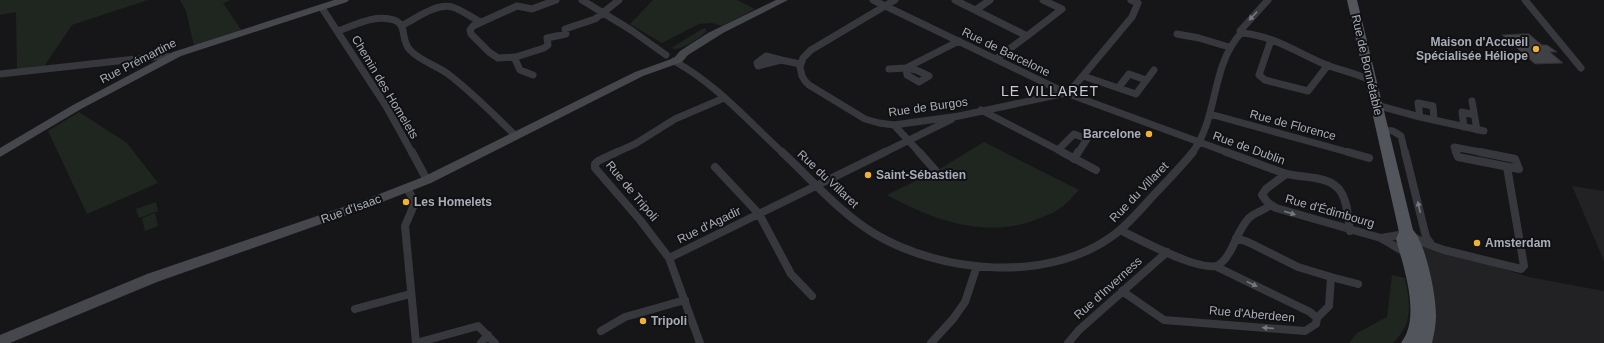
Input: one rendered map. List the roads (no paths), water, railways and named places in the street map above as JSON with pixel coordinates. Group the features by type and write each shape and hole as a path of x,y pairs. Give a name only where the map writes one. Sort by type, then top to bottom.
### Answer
{"main road":[{"name":"Rue de Bonnétable","path":"1352,0 1405,233 1403,238 1419,312 1416,329 1409,343"},
{"name":"Rue de Bonnétable","path":"1405,233 1413,239 1429,306 1429,327 1424,343"}],"street":[{"name":"Rue Prémartine","path":"0,154 77,107 171,57 344,0"},
{"path":"556,0 532,10 525,10 517,6 480,22 470,30 473,38 488,52 498,58 514,57 543,50 548,45 546,33 582,25 604,14 620,0"},
{"name":"Rue du Villaret","path":"582,0 675,58 724,98 857,222 887,241 926,256 977,266 1018,267 1034,266 1054,261 1084,251 1103,242 1120,230 1185,161 1204,136 1218,81 1229,47 1241,33 1240,31 1268,0"},
{"name":"Rue d'Isaac","path":"0,341 148,280 427,180 639,74 675,58 719,32 783,0"},
{"name":"Rue de Barcelone","path":"873,0 1066,93 1200,143"},
{"path":"781,60 800,64 803,56 811,50 894,0"},
{"path":"955,0 977,9 1003,25 1027,36"},
{"path":"977,9 990,0"},
{"path":"996,59 1061,11 1062,9 1059,7 1043,0"},
{"path":"1525,0 1581,68"},
{"path":"1066,93 1071,90 1132,17 1138,1"},
{"path":"403,25 433,10 445,6 454,8 480,22"},
{"name":"Chemin des Homelets","path":"322,8 386,106 427,180"},
{"path":"338,31 376,19 392,19 403,25"},
{"path":"403,25 403,37 407,47 447,74 516,136"},
{"path":"1241,33 1289,46 1328,65 1369,75"},
{"path":"1177,34 1199,38 1229,47"},
{"path":"1271,40 1259,75 1265,80 1308,91 1328,65"},
{"path":"889,70 906,68 959,41"},
{"path":"0,74 156,57 171,57"},
{"path":"514,57 518,70 524,74 533,76"},
{"name":"Rue de Burgos","path":"800,64 800,74 803,80 809,85 865,119 894,125 959,116 981,110 1066,93"},
{"path":"1083,76 1136,94 1154,70"},
{"path":"1118,87 1129,74 1146,80"},
{"name":"Rue de Tripoli","path":"700,343 669,258 640,220 595,168 595,164 598,161 635,144 675,119 724,98"},
{"path":"1376,105 1480,131 1474,115 1472,101"},
{"path":"1420,117 1418,103 1433,106 1434,120"},
{"path":"981,110 1096,170"},
{"path":"1464,127 1462,112 1474,115"},
{"name":"Rue de Florence","path":"1210,114 1369,158"},
{"name":"Rue d'Agadir","path":"669,258 959,116"},
{"path":"894,125 935,170"},
{"name":"Rue de Bonnétable","path":"1382,130 1393,132 1402,136 1426,237 1431,244"},
{"path":"1058,150 1074,134 1087,139 1074,159"},
{"name":"Rue de Dublin","path":"1200,143 1286,174 1332,183 1342,192 1350,231"},
{"path":"1454,147 1515,159 1519,169 1507,167 1458,157 1454,147"},
{"name":"Rue d'Agadir","path":"715,167 759,214"},
{"path":"1405,233 1444,250 1521,269 1524,266 1507,167"},
{"name":"Rue d'Édimbourg","path":"1286,174 1264,191 1262,195 1264,200 1270,205 1350,231 1381,238 1406,253"},
{"path":"407,188 414,201 414,205 405,226 410,294 416,343 478,326 495,343"},
{"path":"1120,230 1196,266 1210,269 1217,267 1226,257 1249,218 1270,205"},
{"path":"759,214 791,274 812,296"},
{"name":"Rue d'Édimbourg","path":"1381,238 1405,233"},
{"path":"1236,238 1248,242 1298,267 1358,284"},
{"name":"Rue d'Inverness","path":"1068,343 1079,330 1167,252"},
{"path":"931,343 953,319 965,302 977,266"},
{"name":"Rue d'Aberdeen","path":"1122,291 1164,320 1304,331 1316,324 1317,318 1310,312 1217,267"},
{"path":"1317,318 1329,306 1331,277"},
{"path":"355,309 410,294"},
{"path":"601,331 624,317 685,300"},
{"name":"Rue d'Isaac","path":"6,343 52,319"},
{"path":"481,343 488,335"}],"place":[{"name":"Maison d'Accueil Spécialisée Héliope","path":"1536,49"},
{"name":"Barcelone","path":"1149,134"},
{"name":"Saint-Sébastien","path":"868,175"},
{"name":"Les Homelets","path":"406,202"},
{"name":"Amsterdam","path":"1477,243"},
{"name":"Tripoli","path":"643,321"}],"district":[{"name":"LE VILLARET","path":"1050,91"}]}
